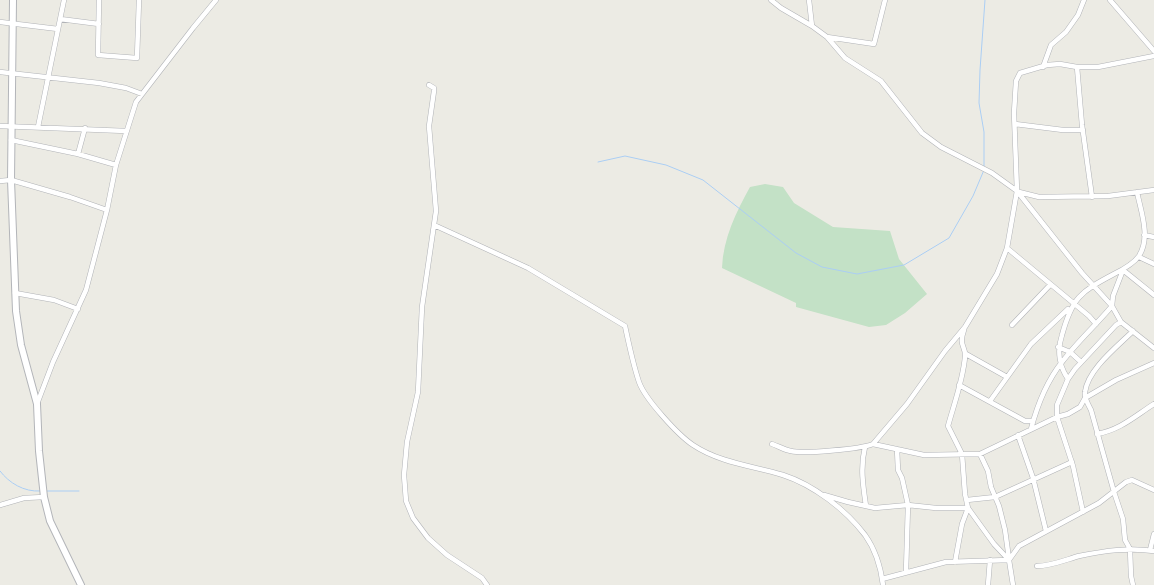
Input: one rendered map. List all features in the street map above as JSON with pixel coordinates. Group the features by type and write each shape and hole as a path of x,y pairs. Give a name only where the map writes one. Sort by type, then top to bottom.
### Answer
{"main road":[{"path":"13,0 11,180 16,311 21,345 37,404 39,451 44,497 50,521 81,585"}],"street":[{"path":"38,127 64,0"},
{"path":"99,0 98,55 137,58 139,0"},
{"path":"37,404 52,362 86,290 107,210 116,166 136,102 216,0"},
{"path":"771,0 827,36 846,58 881,81 922,133 941,147 992,173 1017,191 1051,236 1112,306 1122,322 1154,348"},
{"path":"809,0 812,26"},
{"path":"827,36 874,44 885,0"},
{"path":"1043,67 1051,44 1066,32 1078,15 1084,0"},
{"path":"1110,0 1154,51"},
{"path":"60,19 99,24"},
{"path":"0,22 58,30"},
{"path":"772,444 792,452 826,451 866,447 873,444 907,404 945,351 965,327 997,274 1007,248 1017,191 1016,81 1020,73 1060,64 1077,67 1098,67 1154,56"},
{"path":"1077,67 1092,196"},
{"path":"0,72 99,83 126,88 142,94"},
{"path":"430,85 434,88 429,126 436,211 422,307 418,392 407,442 404,475 406,501 413,518 428,538 446,555 482,578 487,585"},
{"path":"1015,124 1063,130 1083,130"},
{"path":"0,126 126,131"},
{"path":"78,154 86,128"},
{"path":"11,140 78,154 116,166"},
{"path":"0,181 11,180 107,210"},
{"path":"1017,191 1038,198 1092,196 1154,190"},
{"path":"990,401 1030,344 1094,285 1123,270 1139,257 1145,240 1137,192"},
{"path":"434,225 528,268 624,326 640,384 664,418 692,445 712,455 784,476 823,494 848,502 875,508 908,505 936,508 968,508"},
{"path":"1144,235 1154,237"},
{"path":"1007,248 1089,316 1096,324"},
{"path":"1139,257 1154,264"},
{"path":"1123,270 1154,295"},
{"path":"1031,429 1044,392 1061,363 1112,306 1113,296 1123,270"},
{"path":"1012,325 1050,285"},
{"path":"15,293 54,300 78,309"},
{"path":"1068,379 1064,373 1058,347 1073,304"},
{"path":"1083,512 1072,462 1057,417 1057,406 1068,379 1081,362 1116,325 1122,322"},
{"path":"965,327 960,341 966,354 1007,377"},
{"path":"873,444 924,455 980,454 1080,407 1085,398 1088,381 1133,331"},
{"path":"1058,347 1070,352 1081,362"},
{"path":"955,562 962,524 968,508 962,454 948,426 966,354"},
{"path":"1085,398 1129,373 1154,363"},
{"path":"959,385 1025,421 1033,421"},
{"path":"1085,398 1091,410 1123,519 1125,540 1130,549 1133,585"},
{"path":"1097,434 1110,432 1130,422 1154,404"},
{"path":"1018,435 1033,478 1046,531"},
{"path":"866,447 863,457 862,480 866,506"},
{"path":"897,449 898,470 905,486 908,505 906,572"},
{"path":"980,454 988,471 991,487 999,506 1005,530 1013,585"},
{"path":"967,500 995,497 1033,478 1072,462"},
{"path":"1009,560 1019,546 1099,503 1126,482 1132,480 1154,490"},
{"path":"823,494 866,536 875,553 883,585"},
{"path":"0,505 24,498 44,497"},
{"path":"968,508 994,544 1009,560"},
{"path":"1036,566 1105,551 1130,549 1152,551 1154,534"},
{"path":"988,585 990,560"},
{"path":"882,579 946,562 1009,560"}],"green space":[{"path":"765,184 783,187 794,203 833,227 890,231 899,259 927,294 905,313 886,325 869,327 796,307 796,303 722,268 728,236 740,206 750,187"}],"waterway":[{"path":"984,166 984,132 979,103 985,0"},
{"path":"598,162 625,156 666,165 703,180 796,253 822,267 857,274 904,265 949,238 973,196 984,170"},
{"path":"0,471 17,486 28,490 40,491"},
{"path":"46,491 79,491"}]}
